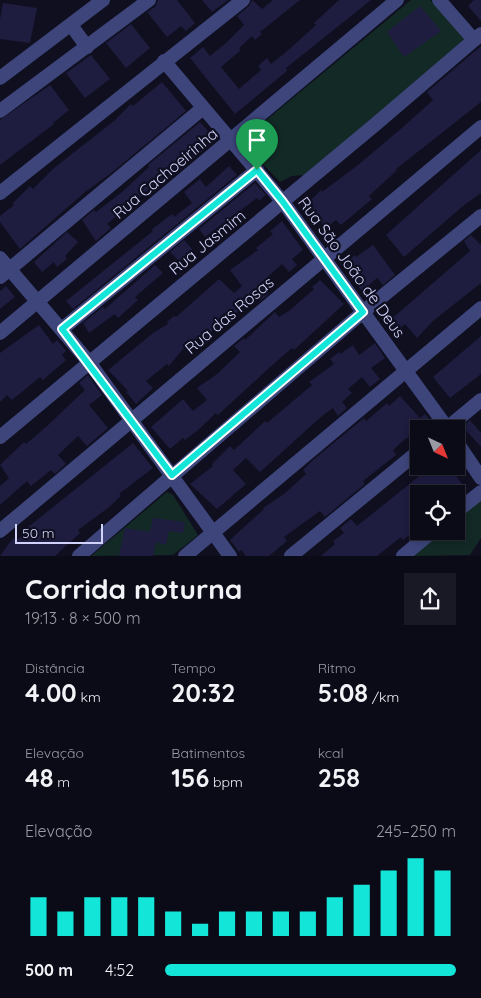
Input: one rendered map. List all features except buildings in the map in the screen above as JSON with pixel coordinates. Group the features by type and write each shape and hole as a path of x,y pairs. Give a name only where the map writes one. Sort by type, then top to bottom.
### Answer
{"street":[{"path":"0,78 104,0"},
{"path":"0,111 149,0"},
{"path":"0,193 243,0"},
{"name":"Rua Cachoeirinha","path":"0,334 397,0"},
{"path":"439,0 478,37"},
{"path":"71,25 87,47"},
{"name":"Rua Jasmim","path":"0,436 283,202 478,37"},
{"name":"Rua São João de Deus","path":"164,61 283,202 441,420"},
{"path":"5,273 203,108"},
{"name":"Rua das Rosas","path":"0,531 481,127"},
{"path":"62,329 257,170"},
{"path":"79,556 363,312 481,216"},
{"path":"0,258 5,273 38,301 89,362 230,556"},
{"path":"185,556 481,308"},
{"path":"457,420 481,400"},
{"path":"465,455 481,478"},
{"path":"292,556 410,458"},
{"path":"465,505 481,492"},
{"path":"404,556 423,540"}],"green space":[{"path":"411,0 430,0 467,39 306,175 292,176 280,182 241,141"},
{"path":"167,492 173,495 198,535 173,555 91,556"},
{"path":"481,498 481,538 470,555 412,556 431,540 465,540 465,511"}],"route":[{"path":"257,170 325,258 363,312 172,475 89,362 62,329 257,170"}]}
